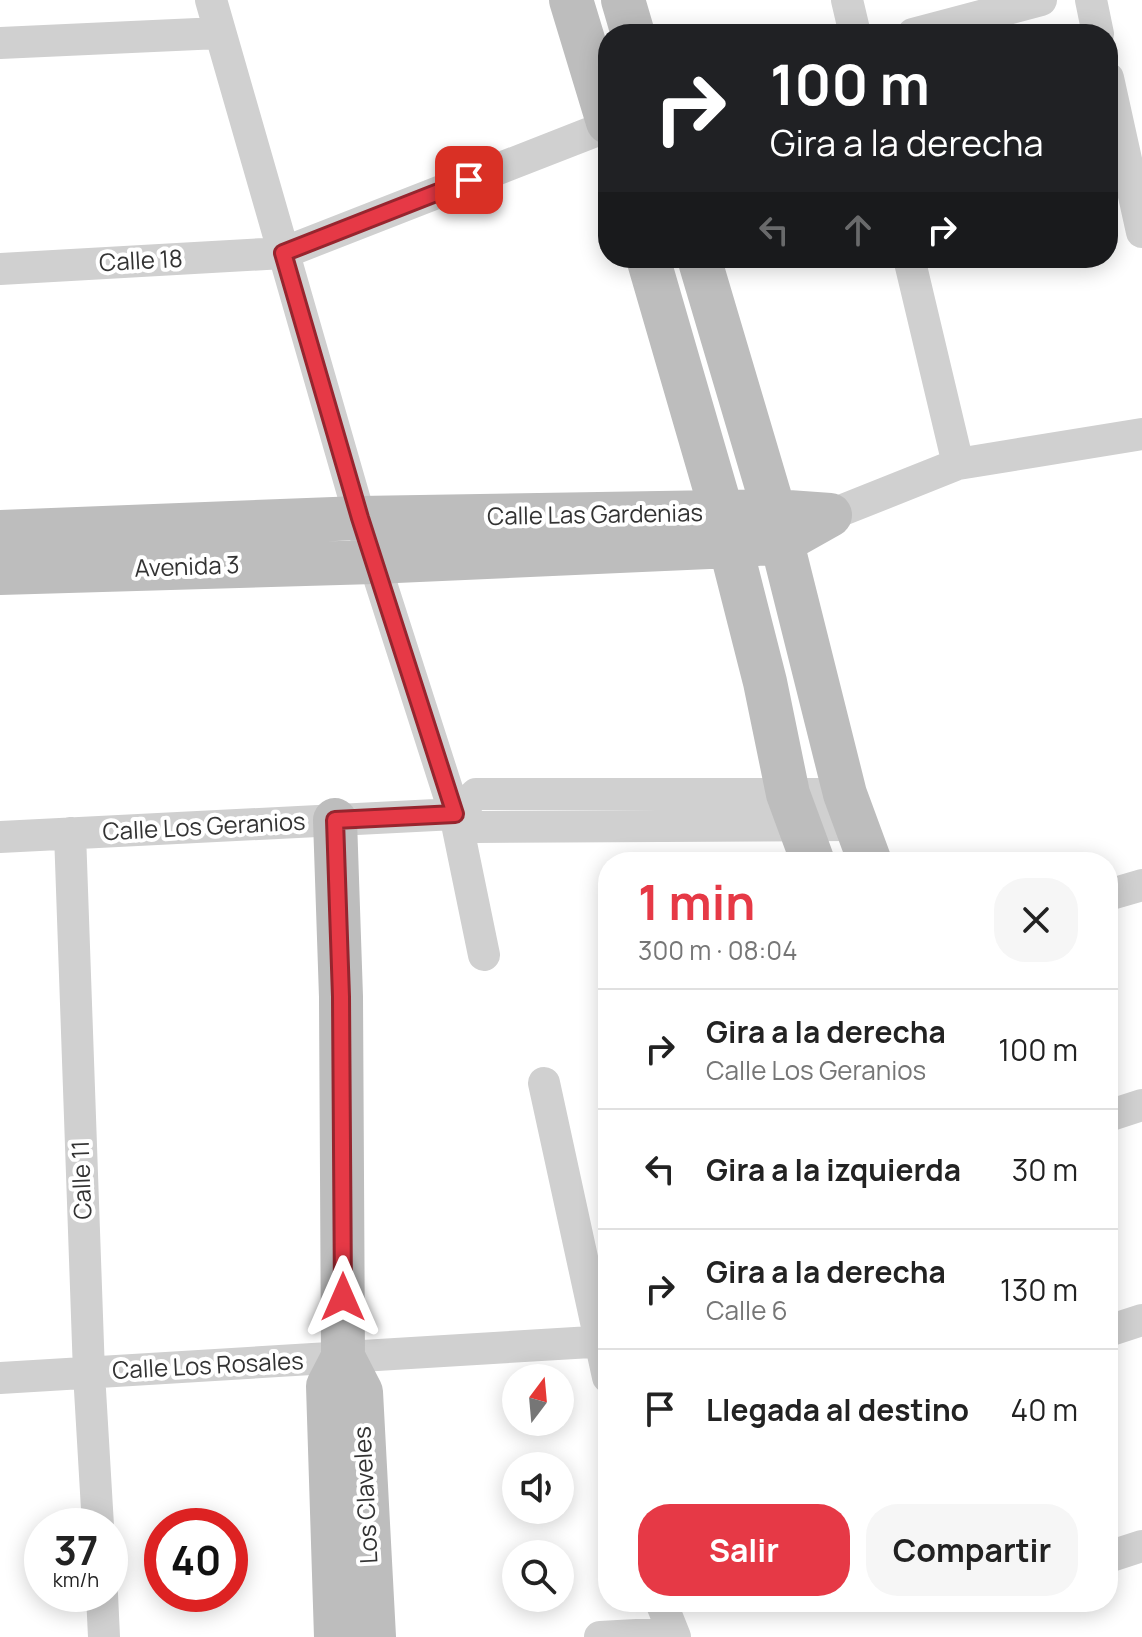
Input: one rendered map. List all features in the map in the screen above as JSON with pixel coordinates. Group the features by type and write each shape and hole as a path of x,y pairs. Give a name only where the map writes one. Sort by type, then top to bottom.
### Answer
{"street":[{"path":"211,0 360,518 455,814 484,955"},
{"path":"571,0 598,90"},
{"path":"623,0 630,24"},
{"path":"847,0 853,24"},
{"path":"951,24 1041,0"},
{"path":"1091,0 1096,24"},
{"path":"0,43 219,33"},
{"path":"1118,123 1142,232"},
{"name":"Calle 18","path":"0,269 283,253 598,128"},
{"path":"651,268 726,530 800,827"},
{"path":"702,268 778,527 857,827"},
{"path":"911,268 958,464"},
{"name":"Calle Las Gardenias","path":"374,562 778,527 830,515 958,464 1142,434"},
{"name":"Calle Las Gardenias","path":"360,518 726,530"},
{"name":"Avenida 3","path":"0,532 360,518"},
{"name":"Avenida 3","path":"0,573 374,562"},
{"name":"Calle Los Geranios","path":"0,837 455,814 476,794 800,827 857,827"},
{"name":"Los Claveles","path":"335,820 341,997 343,1357 361,1392 374,1637"},
{"name":"Calle 11","path":"70,833 89,1373 97,1508"},
{"path":"1118,892 1142,885"},
{"path":"544,1083 598,1315"},
{"path":"1118,1113 1142,1105"},
{"path":"1118,1328 1142,1320"},
{"name":"Calle Los Rosales","path":"0,1378 598,1341"},
{"name":"Los Claveles","path":"336,1637 328,1386 343,1357"},
{"path":"1118,1554 1142,1546"},
{"path":"103,1612 104,1637"},
{"path":"600,1637 674,1635 665,1612"}],"route":[{"path":"343,1297 341,997 335,820 455,814 360,518 283,253 469,180"}]}
